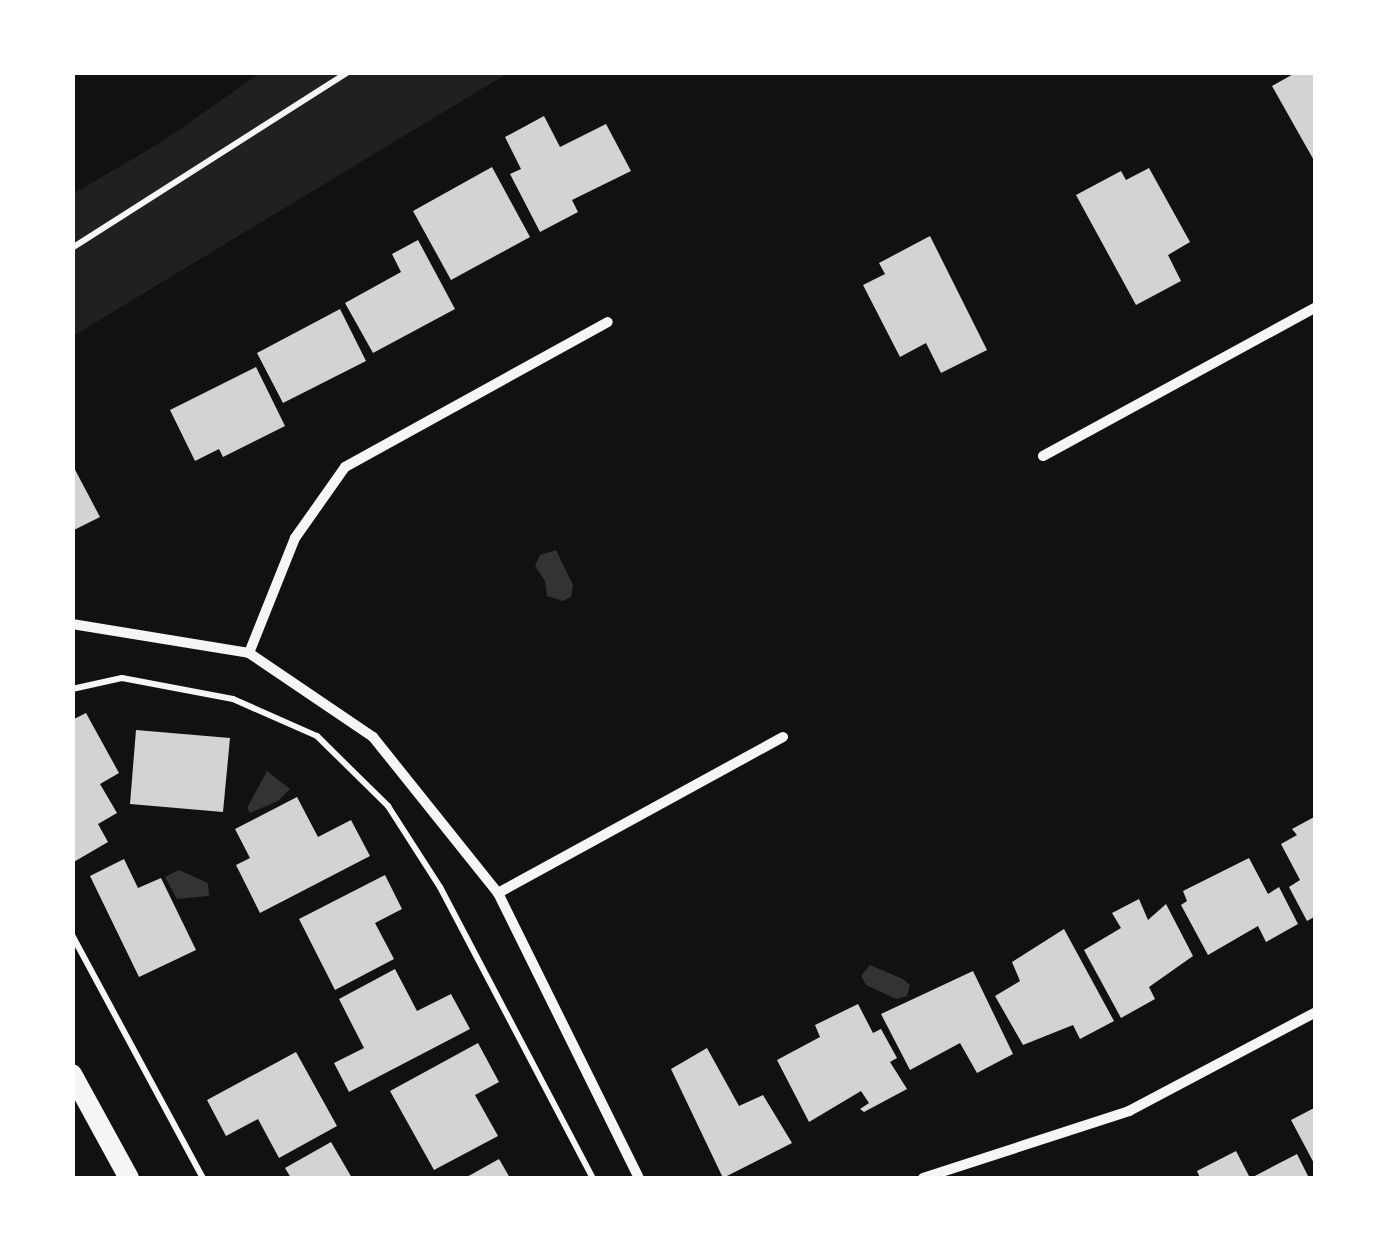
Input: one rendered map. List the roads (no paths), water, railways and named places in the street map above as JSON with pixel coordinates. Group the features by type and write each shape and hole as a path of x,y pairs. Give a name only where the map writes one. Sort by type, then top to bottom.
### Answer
{"main road":[{"path":"72,1074 128,1178"}],"street":[{"path":"1043,456 1316,307"},
{"path":"249,653 295,538 345,467 608,322"},
{"path":"72,624 249,653 373,737 498,893 639,1178"},
{"path":"498,893 783,737"},
{"path":"923,1178 1130,1111 1316,1012"}]}
